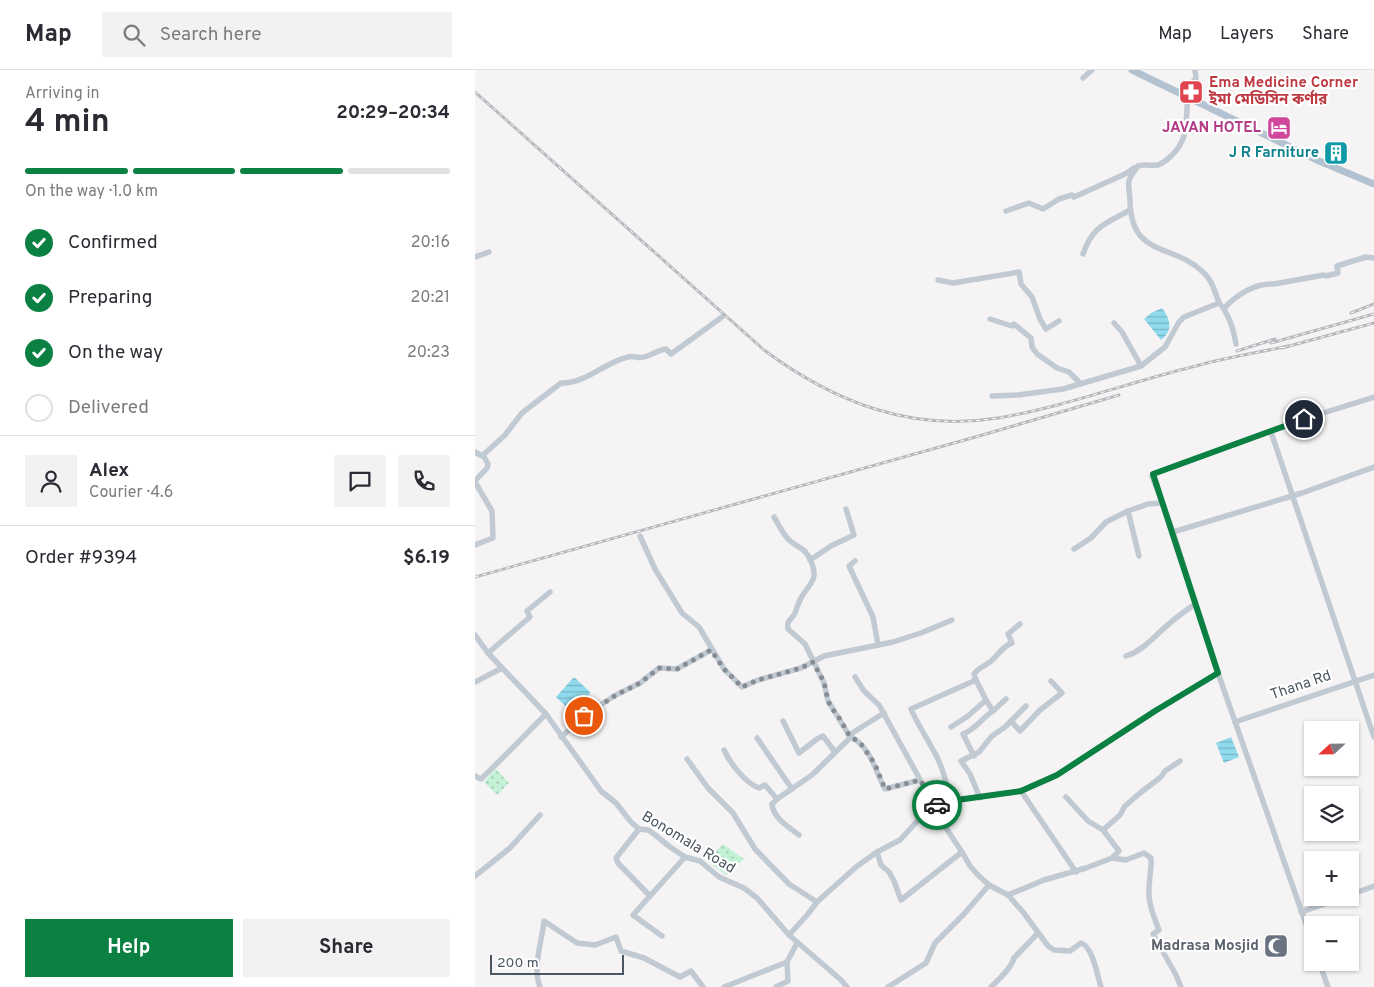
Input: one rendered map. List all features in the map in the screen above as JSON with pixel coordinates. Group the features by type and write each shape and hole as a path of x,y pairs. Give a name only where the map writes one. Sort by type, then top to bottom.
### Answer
{"main road":[{"path":"1132,70 1319,161 1374,184"}],"street":[{"path":"1083,78 1092,70"},
{"path":"1006,211 1029,203 1043,209 1059,199 1072,195 1074,197 1125,174 1138,166 1162,163 1178,151 1186,136 1186,96 1196,78 1195,70"},
{"path":"1138,166 1127,186 1130,210 1135,226 1144,240 1164,252 1181,256 1202,270 1210,279 1230,322 1236,344"},
{"path":"1083,254 1094,232 1102,225 1130,210"},
{"path":"475,257 489,252"},
{"path":"992,396 1043,392 1081,384 1141,366 1165,348 1184,317 1222,306 1246,291 1266,283 1274,284 1326,276 1338,273 1337,266 1366,257 1374,258"},
{"path":"938,280 953,283 1019,272 1021,284 1032,297 1046,329 1059,320"},
{"path":"483,455 505,435 522,413 561,383 580,379 627,357 644,357 662,349 666,349 671,354 722,317"},
{"path":"990,319 1012,326 1014,324 1031,338 1032,347 1037,354 1057,368 1069,372 1081,384"},
{"path":"1114,323 1122,332 1141,366"},
{"path":"1304,920 1218,673 1173,532 1152,476 1153,474 1304,419 1374,397"},
{"path":"1271,432 1374,737"},
{"path":"475,452 480,456 483,455"},
{"path":"475,546 493,538 492,512 475,481 487,468 488,464 483,455"},
{"path":"1173,532 1292,496 1374,467"},
{"path":"1074,550 1091,538 1107,522 1128,511 1148,504 1162,503"},
{"path":"810,560 831,546 854,535 847,509"},
{"path":"1128,511 1139,556"},
{"path":"774,517 791,542 804,548 815,573 814,580 801,598 795,614 788,622 788,629 805,644 824,682 828,701 849,735 861,744 875,764 885,789 920,780"},
{"path":"640,536 663,584 682,613 699,627 724,669 742,687 758,680 801,668 835,652 904,639 952,620"},
{"path":"855,561 849,566 873,617 878,645"},
{"path":"488,652 530,616 527,610 551,592"},
{"path":"1126,656 1141,650 1169,623 1195,604"},
{"path":"993,711 974,674 992,660 1002,649 1012,643 1008,634 1020,624"},
{"name":"Bonomala Road","path":"475,635 502,668 546,714 601,790 616,803 631,822 639,828 648,830 685,858 699,861 719,877 744,888 757,898 797,943 847,987"},
{"path":"561,737 592,710 640,683 659,668 677,669 711,650"},
{"path":"475,682 502,668"},
{"path":"789,935 817,902 856,867 877,852 900,840 921,818 936,808 950,801 1021,791 1057,775 1155,711 1218,673"},
{"name":"Thana Rd","path":"1235,722 1374,675"},
{"path":"855,678 884,713 905,754 970,866 989,885 1008,895 1023,912 1047,946 1054,950 1070,951 1078,945 1085,944 1089,949 1101,987"},
{"path":"950,801 947,782 938,758 917,724 911,709 976,680"},
{"path":"1011,721 1020,731 1040,710 1062,693 1051,681"},
{"path":"951,727 968,716 986,700"},
{"path":"974,756 963,734 971,731 985,716 1007,700"},
{"path":"980,798 970,774 961,762 982,750 992,736 1026,706"},
{"path":"799,835 777,816 772,804 825,763 849,739 849,735 884,713"},
{"path":"475,776 481,779 546,714"},
{"path":"783,721 799,753 823,736 835,752"},
{"path":"757,738 792,789"},
{"path":"724,750 731,762 744,776 759,788 765,785 777,799"},
{"path":"687,759 708,788 733,813 755,849 789,884 817,902"},
{"path":"1103,830 1120,816 1125,806 1161,777 1165,771 1181,761"},
{"path":"1021,791 1076,872"},
{"path":"1008,895 1044,880 1076,872 1112,858 1119,851 1103,830 1088,821 1066,797"},
{"path":"475,876 510,848 540,815"},
{"path":"639,828 616,858 618,863 650,896"},
{"path":"877,852 881,865 889,872 901,900 963,852"},
{"path":"1112,858 1125,860 1144,853 1151,858 1152,869 1149,895 1152,911 1159,930 1153,934 1181,987"},
{"path":"663,936 633,915 685,858"},
{"path":"888,987 926,963 935,943 965,913 989,885"},
{"path":"1359,892 1374,886"},
{"path":"1301,912 1319,906"},
{"path":"540,987 537,958 542,940 544,921 577,943 595,944 616,937 621,951 644,958 680,977 691,971 703,987"},
{"path":"991,987 1038,933"},
{"path":"794,987 788,981 787,962 797,943"},
{"path":"724,987 787,962"},
{"path":"1322,971 1328,987"},
{"path":"777,987 788,981"}],"green space":[{"path":"496,769 509,783 497,795 484,782"},
{"path":"723,844 744,859 726,875 707,861"}],"water":[{"path":"1162,308 1169,320 1169,328 1161,340 1144,319"},
{"path":"574,677 590,692 584,704 572,712 556,697"},
{"path":"1231,737 1239,757 1224,763 1216,743"}],"railway":[{"path":"475,92 764,350 818,385 874,409 934,421 998,418 1047,408 1168,373 1228,358 1288,346"},
{"path":"1351,313 1374,304"},
{"path":"1271,343 1374,314"},
{"path":"1282,348 1374,323"},
{"path":"1237,351 1275,339"},
{"path":"475,577 1119,395"}],"way so far":[{"path":"584,716 616,695 640,683 659,668 677,669 711,650 724,669 742,687 758,680 801,668 813,662 824,682 829,697 828,701 833,710 849,735 861,744 875,764 885,789 920,780 937,805"}],"place":[{"name":"Ema Medicine Corner ইমা মেডিসিন কর্ণার","path":"1191,92"},
{"name":"JAVAN HOTEL","path":"1279,128"},
{"name":"J R Farniture","path":"1336,153"},
{"name":"Madrasa Mosjid","path":"1276,946"}],"route":[{"path":"937,805 939,806 950,801 1021,791 1057,775 1155,711 1218,673 1173,532 1152,476 1153,474 1304,419"}]}
